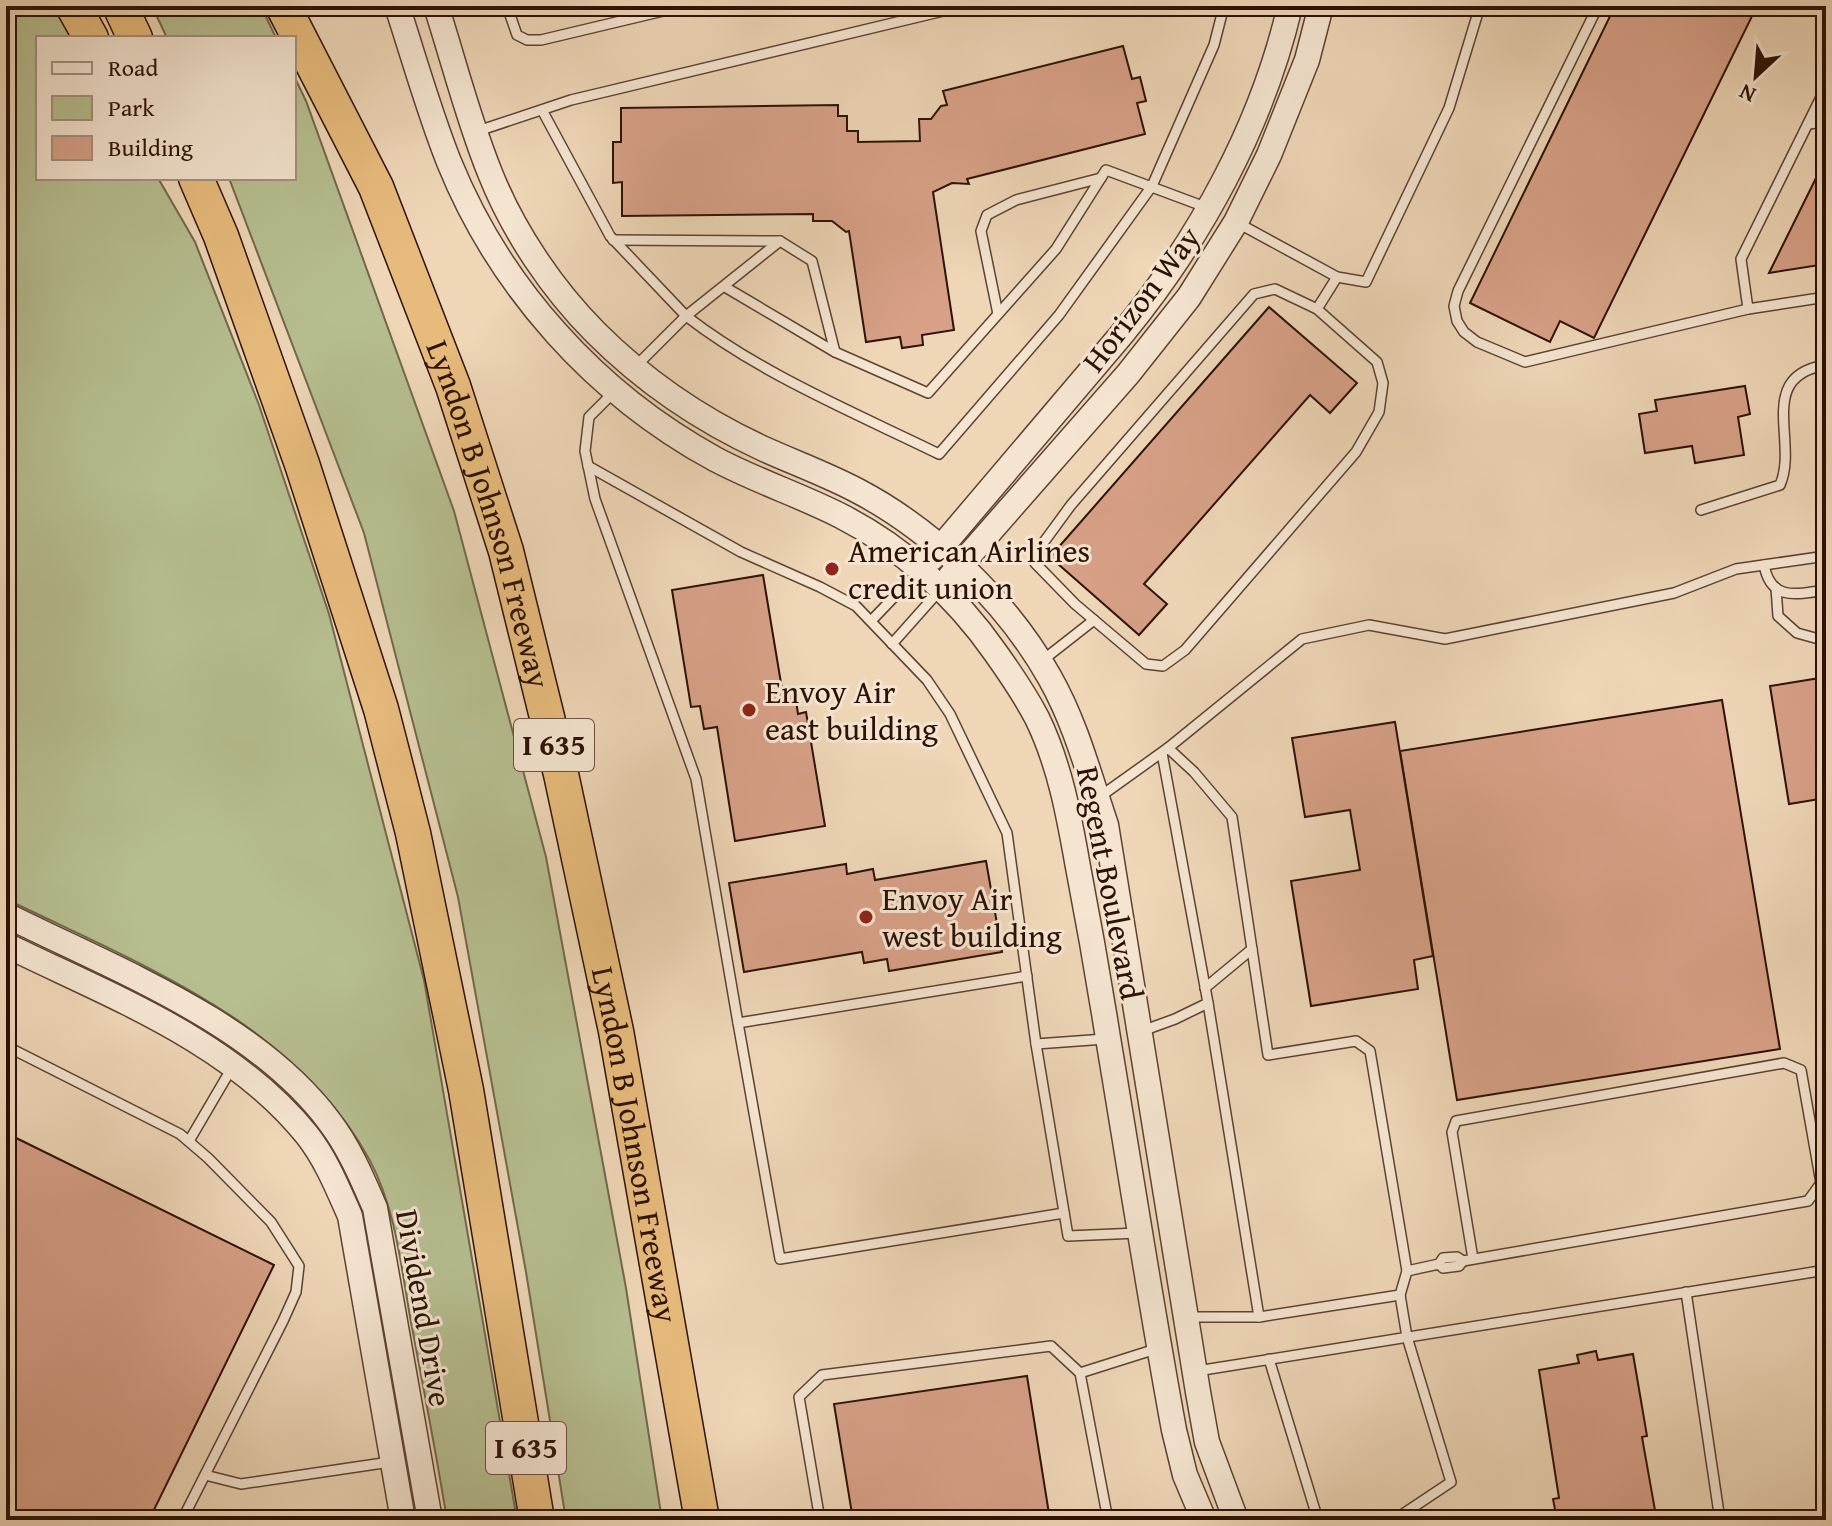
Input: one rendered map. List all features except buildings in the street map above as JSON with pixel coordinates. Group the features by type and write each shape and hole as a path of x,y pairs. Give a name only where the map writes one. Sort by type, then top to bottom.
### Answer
{"highway":[{"path":"73,6 90,36"},
{"path":"120,6 134,36"},
{"name":"Lyndon B Johnson Freeway","path":"283,6 376,187 453,386 506,551 561,774 616,1031 702,1520"},
{"path":"183,180 221,236"},
{"name":"I 635","path":"197,180 221,236 302,464 381,709 413,833 466,1090 537,1520"}],"street":[{"name":"Regent Boulevard","path":"397,6 448,160 469,207 516,282 561,340 615,391 657,423 712,457 862,527 920,569 942,588 993,649 1037,718 1064,789 1159,1348 1185,1475 1204,1520"},
{"name":"Regent Boulevard","path":"436,6 491,176 541,265 595,332 635,368 710,421 868,496 942,548 1002,611 1051,679 1079,741 1108,836 1207,1442 1236,1520"},
{"name":"Horizon Way","path":"920,569 942,548 1153,297 1182,255 1262,98 1290,6"},
{"name":"Horizon Way","path":"942,588 1157,339 1189,297 1236,222 1293,98 1321,6"},
{"path":"1208,208 1236,222"},
{"name":"Dividend Drive","path":"6,915 195,1009 249,1044 301,1089 330,1122 354,1161 375,1208 430,1520"},
{"name":"Dividend Drive","path":"6,945 182,1032 234,1065 282,1108 309,1138 331,1174 350,1216 403,1520"},
{"path":"393,1461 419,1457"}],"lane":[{"path":"507,6 517,35 527,40 541,40 684,6"},
{"path":"475,132 586,96 964,6"},
{"path":"542,110 613,240 686,316 719,342 939,454 1059,315 1152,186 1214,45 1224,6"},
{"path":"1236,222 1337,277 1366,282 1449,108 1480,6"},
{"path":"1598,6 1458,291 1454,306 1457,321 1464,332 1477,342 1525,362 1748,309 1826,297"},
{"path":"1748,309 1741,259 1826,87"},
{"path":"1808,124 1826,122"},
{"path":"725,287 835,352 928,393 1056,249 1106,170 1208,208"},
{"path":"998,314 981,231 987,215 1016,200 1101,178"},
{"path":"613,240 780,241 812,261 835,352"},
{"path":"635,368 686,316 780,241"},
{"path":"1317,309 1337,277"},
{"path":"1275,289 1317,309 1377,362 1383,383 1379,412 1356,452 1185,650 1163,666 1146,664 1094,620 1035,563 1041,546 1081,493 1254,294 1275,289"},
{"path":"1701,510 1780,485 1786,471 1782,398 1793,380 1810,368 1826,365"},
{"path":"615,391 589,417 585,451 595,499 696,779 780,1259 1064,1213"},
{"path":"588,466 741,552 856,606 927,680 950,714 1007,833 1036,1044 1068,1236 1140,1232"},
{"path":"1097,799 1165,750 1302,639 1369,625 1445,639 1674,593 1736,569 1826,556"},
{"path":"1764,565 1766,577 1783,593 1794,595 1826,590"},
{"path":"871,621 920,569"},
{"path":"892,644 942,588"},
{"path":"1776,588 1778,616 1797,633 1826,641"},
{"path":"1040,662 1094,620"},
{"path":"1165,750 1194,772 1232,817 1268,1055 1356,1041 1370,1051 1407,1271 1400,1295 1407,1337 1451,1482 1394,1520"},
{"path":"1165,750 1259,1317"},
{"path":"1205,988 1252,949"},
{"path":"738,1023 1027,976"},
{"path":"1139,1033 1208,1003"},
{"path":"1036,1044 1108,1039"},
{"path":"189,1141 249,1044"},
{"path":"6,1046 180,1134 271,1222 299,1266 296,1292 283,1321 182,1520"},
{"path":"1407,1271 1439,1264 1443,1268 1459,1266 1468,1260 1808,1201 1821,1183 1801,1070 1784,1063 1456,1121 1452,1132 1468,1260"},
{"path":"1195,1371 1826,1270"},
{"path":"1686,1292 1720,1520"},
{"path":"1185,1317 1259,1317 1400,1295"},
{"path":"820,1520 799,1397 822,1375 1051,1346 1080,1373 1108,1520"},
{"path":"1080,1373 1159,1348"},
{"path":"1269,1359 1318,1520"},
{"path":"205,1475 241,1484 393,1461"}],"green space":[{"path":"6,6 62,6 79,36 36,36 36,180 159,180 195,242 259,405 329,614 424,980 517,1520 447,1520 391,1216 369,1159 337,1111 299,1070 256,1034 209,1002 160,974 6,899"},
{"path":"152,6 261,6 275,36 166,36"},
{"path":"296,80 454,511 546,857 626,1288 662,1520 566,1520 526,1272 458,897 364,533 230,180 296,180"}],"place":[{"name":"American Airlines credit union","path":"832,569"},
{"name":"Envoy Air east building","path":"749,710"},
{"name":"Envoy Air west building","path":"866,917"}]}
